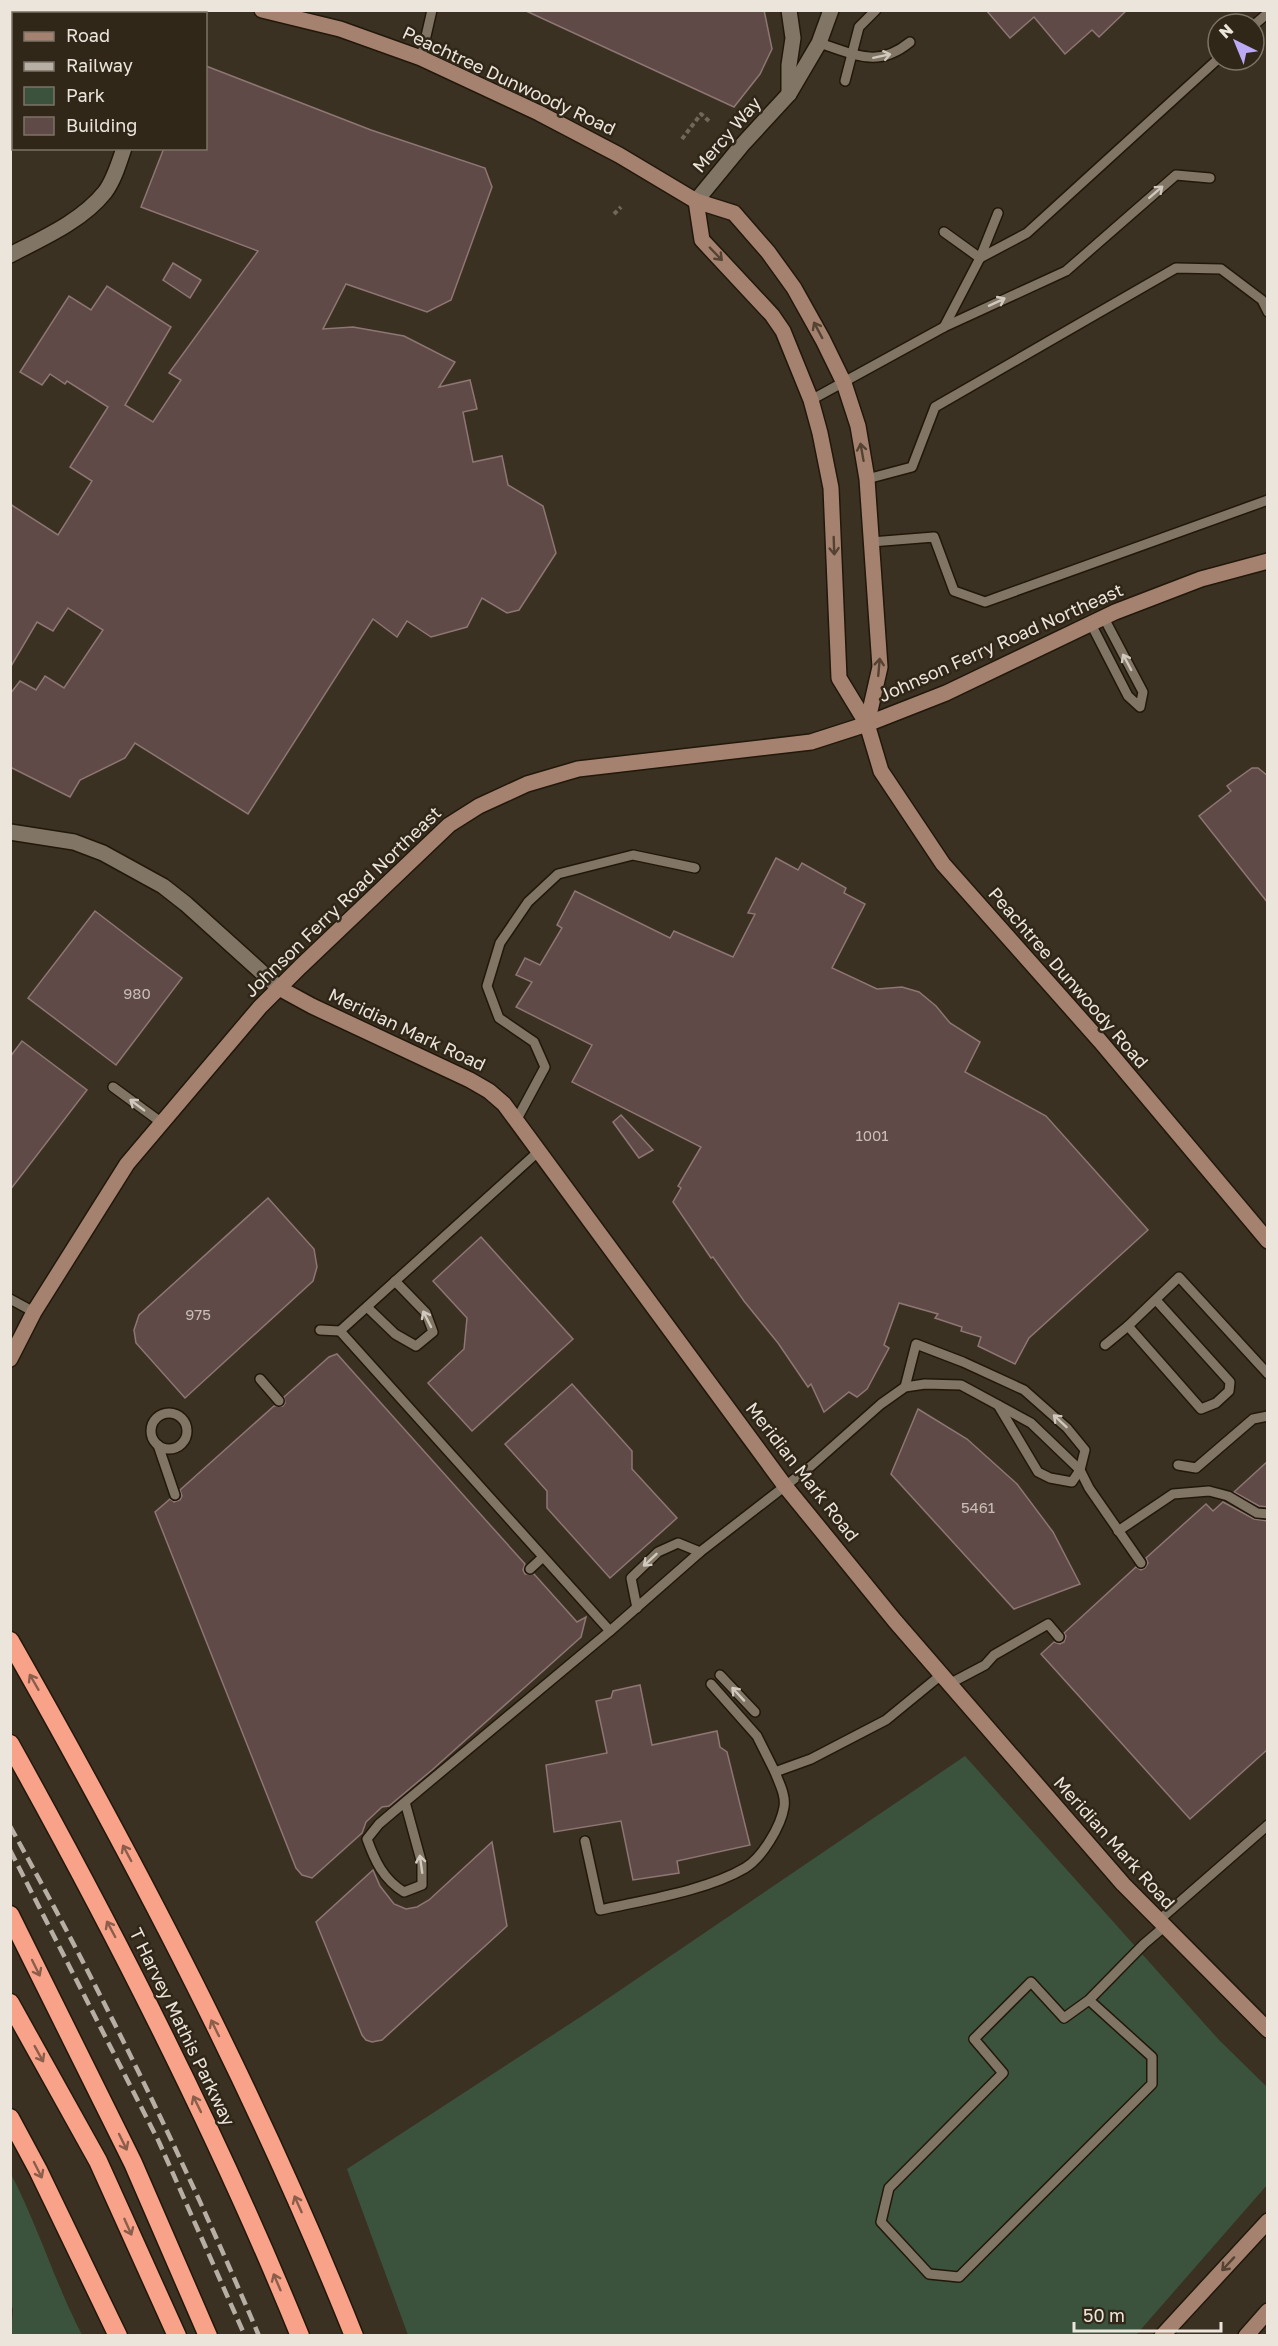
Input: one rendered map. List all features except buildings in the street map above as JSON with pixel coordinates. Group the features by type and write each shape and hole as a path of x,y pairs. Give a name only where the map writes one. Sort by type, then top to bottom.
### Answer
{"highway":[{"path":"10,1641 106,1813 195,1985 296,2200 354,2336"},
{"name":"T Harvey Mathis Parkway","path":"10,1744 115,1936 215,2142 300,2336"},
{"path":"10,1915 133,2163 208,2336"},
{"path":"10,2003 99,2161 177,2336"},
{"path":"10,2118 38,2169 118,2336"}],"main road":[{"name":"Peachtree Dunwoody Road","path":"262,10 340,29 420,58 539,113 599,144 696,201 734,213 768,252 800,297 824,340 844,383 858,426 867,479 880,667 867,724"},
{"name":"Peachtree Dunwoody Road","path":"696,201 702,240 772,315 783,331 811,400 831,488 839,678 867,724 881,771 943,864 1100,1041 1268,1241"},
{"name":"Johnson Ferry Road Northeast","path":"10,1359 34,1312 127,1164 260,1007 449,825 479,806 527,784 578,769 810,742 867,724 946,693 1098,621 1201,579 1268,561"},
{"name":"Meridian Mark Road","path":"279,988 312,1006 470,1080 489,1091 504,1104 785,1486 945,1680 1123,1884 1268,2030"},
{"path":"1162,2336 1268,2221"},
{"path":"1246,2336 1268,2311"}],"street":[{"path":"789,10 793,38 789,65 789,94"},
{"name":"Mercy Way","path":"696,201 742,145 789,94 819,43 831,10"},
{"path":"10,255 48,236 87,210 105,192 123,150"},
{"path":"10,832 74,842 104,853 163,886 279,988"}],"lane":[{"path":"420,58 432,10"},
{"path":"845,81 859,27 876,10"},
{"path":"819,43 867,58 881,58 899,51 910,42"},
{"path":"980,258 1027,233 1206,70"},
{"path":"811,400 944,327 1066,271 1176,175 1210,178"},
{"path":"944,327 980,258 998,213"},
{"path":"944,232 980,258"},
{"path":"867,479 912,467 935,407 1176,268 1221,269 1262,300 1268,312"},
{"path":"871,542 934,537 954,591 985,602 1268,500"},
{"path":"1098,621 1143,692 1140,707 1128,696 1098,621"},
{"path":"517,1119 545,1066 534,1042 499,1018 487,986 500,944 528,902 558,874 633,855 695,868"},
{"path":"113,1087 162,1123"},
{"path":"340,1331 539,1151"},
{"path":"1105,1345 1179,1277 1268,1374"},
{"path":"366,1307 395,1335 417,1346 433,1332 426,1313 395,1281"},
{"path":"10,1299 34,1312"},
{"path":"1128,1326 1201,1409 1216,1403 1229,1391 1230,1382 1156,1299"},
{"path":"320,1330 340,1331 610,1631"},
{"path":"905,1387 916,1344 942,1353 1024,1390 1067,1428 1085,1450 1080,1470 1072,1482 1050,1478 1038,1472 997,1403"},
{"path":"260,1379 279,1401"},
{"path":"405,1802 422,1864 422,1885 404,1892 389,1882 373,1857 368,1839 379,1824 405,1802 610,1631 700,1552 785,1486 881,1404 905,1387 961,1384 1031,1423 1080,1470 1089,1488 1141,1563"},
{"path":"158,1445 171,1449 184,1443 188,1429 181,1416 168,1412 155,1419 151,1433 158,1445 175,1495"},
{"path":"1178,1466 1196,1468 1253,1419 1268,1416"},
{"path":"1118,1531 1173,1494 1209,1491 1228,1496 1257,1513 1268,1514"},
{"path":"637,1608 631,1578 658,1552 678,1543 700,1552"},
{"path":"530,1569 543,1557"},
{"path":"775,1772 811,1760 886,1720 945,1680 985,1665 994,1655 1048,1624 1059,1637"},
{"path":"720,1675 755,1712"},
{"path":"585,1841 600,1910 713,1882 747,1867 773,1837 784,1807 783,1791 757,1736 711,1684"},
{"path":"1089,2000 1152,2057 1152,2084 959,2277 929,2274 881,2222 889,2188 1003,2073 974,2039 1031,1982 1065,2018 1089,2000 1161,1924 1268,1825"}],"path":[{"path":"682,139 701,114 709,121"},
{"path":"614,214 621,207"}],"green space":[{"path":"965,1756 1219,2040 1267,2087 1267,2185 1136,2335 408,2335 347,2169 588,2012"},
{"path":"11,2174 82,2335 11,2335 13,2310 10,2300"}],"railway":[{"path":"10,1826 110,2014 172,2141 259,2336"},
{"path":"10,1850 159,2142 245,2336"}]}
